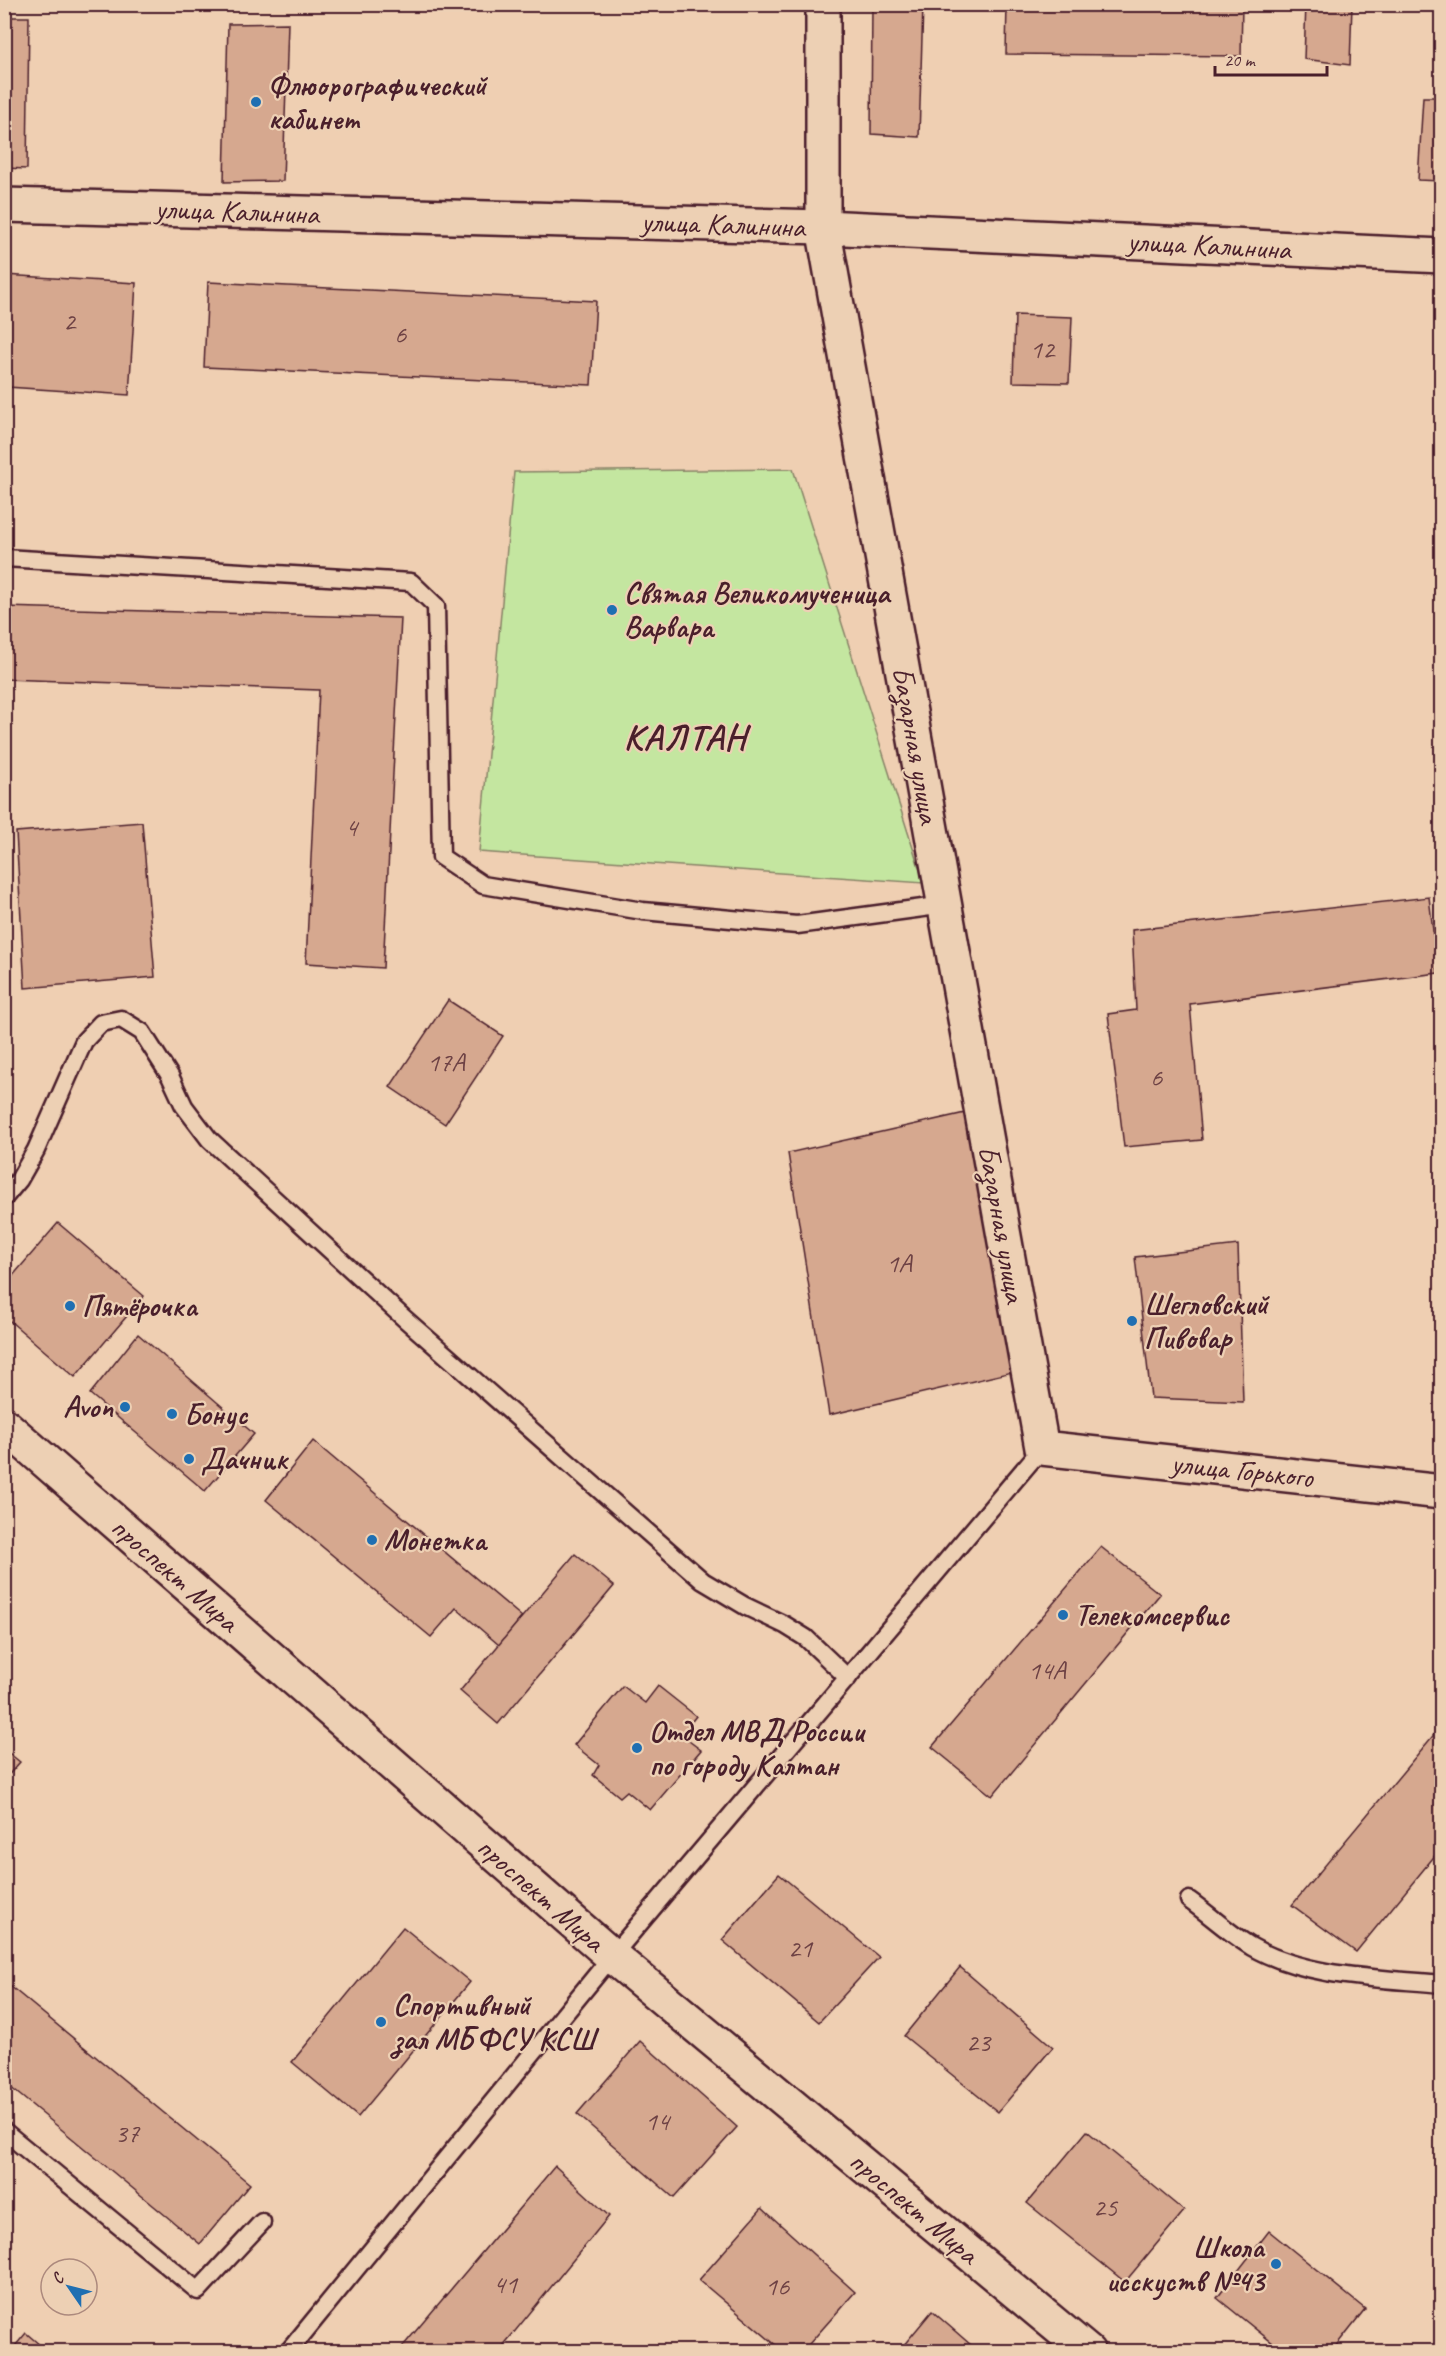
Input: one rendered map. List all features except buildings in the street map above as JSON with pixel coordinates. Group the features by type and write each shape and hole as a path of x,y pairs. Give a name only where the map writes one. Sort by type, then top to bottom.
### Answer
{"street":[{"name":"Базарная улица","path":"823,4 823,227 1042,1448"},
{"name":"улица Калинина","path":"4,205 823,227 1442,256"},
{"name":"проспект Мира","path":"4,1425 612,1956 1088,2352"},
{"name":"улица Горького","path":"1042,1448 1442,1492"}],"lane":[{"path":"4,558 411,582 436,606 441,857 483,885 643,911 797,925 945,905"},
{"path":"4,1198 19,1180 36,1150 84,1041 101,1023 121,1019 142,1032 170,1076 184,1106 209,1139 405,1319 703,1581 745,1606 785,1624 806,1638 848,1678"},
{"path":"288,2352 612,1956 1042,1448"},
{"path":"1190,1900 1252,1947 1284,1962 1318,1970 1442,1984"},
{"path":"4,2131 198,2291 262,2222"}],"green space":[{"path":"793,469 924,883 479,852 514,472"}],"place":[{"name":"Флюорографический кабинет","path":"256,102"},
{"name":"Святая Великомученица Варвара","path":"612,610"},
{"name":"Пятёрочка","path":"70,1306"},
{"name":"Шегловский Пивовар","path":"1132,1321"},
{"name":"Avon","path":"125,1407"},
{"name":"Бонус","path":"172,1414"},
{"name":"Дачник","path":"189,1459"},
{"name":"Монетка","path":"372,1540"},
{"name":"Телекомсервис","path":"1063,1615"},
{"name":"Отдел МВД России по городу Калтан","path":"637,1748"},
{"name":"Спортивный зал МБФСУ КСШ","path":"381,2022"},
{"name":"Школа исскуств №43","path":"1276,2264"}],"district":[{"name":"КАЛТАН","path":"685,737"}]}
